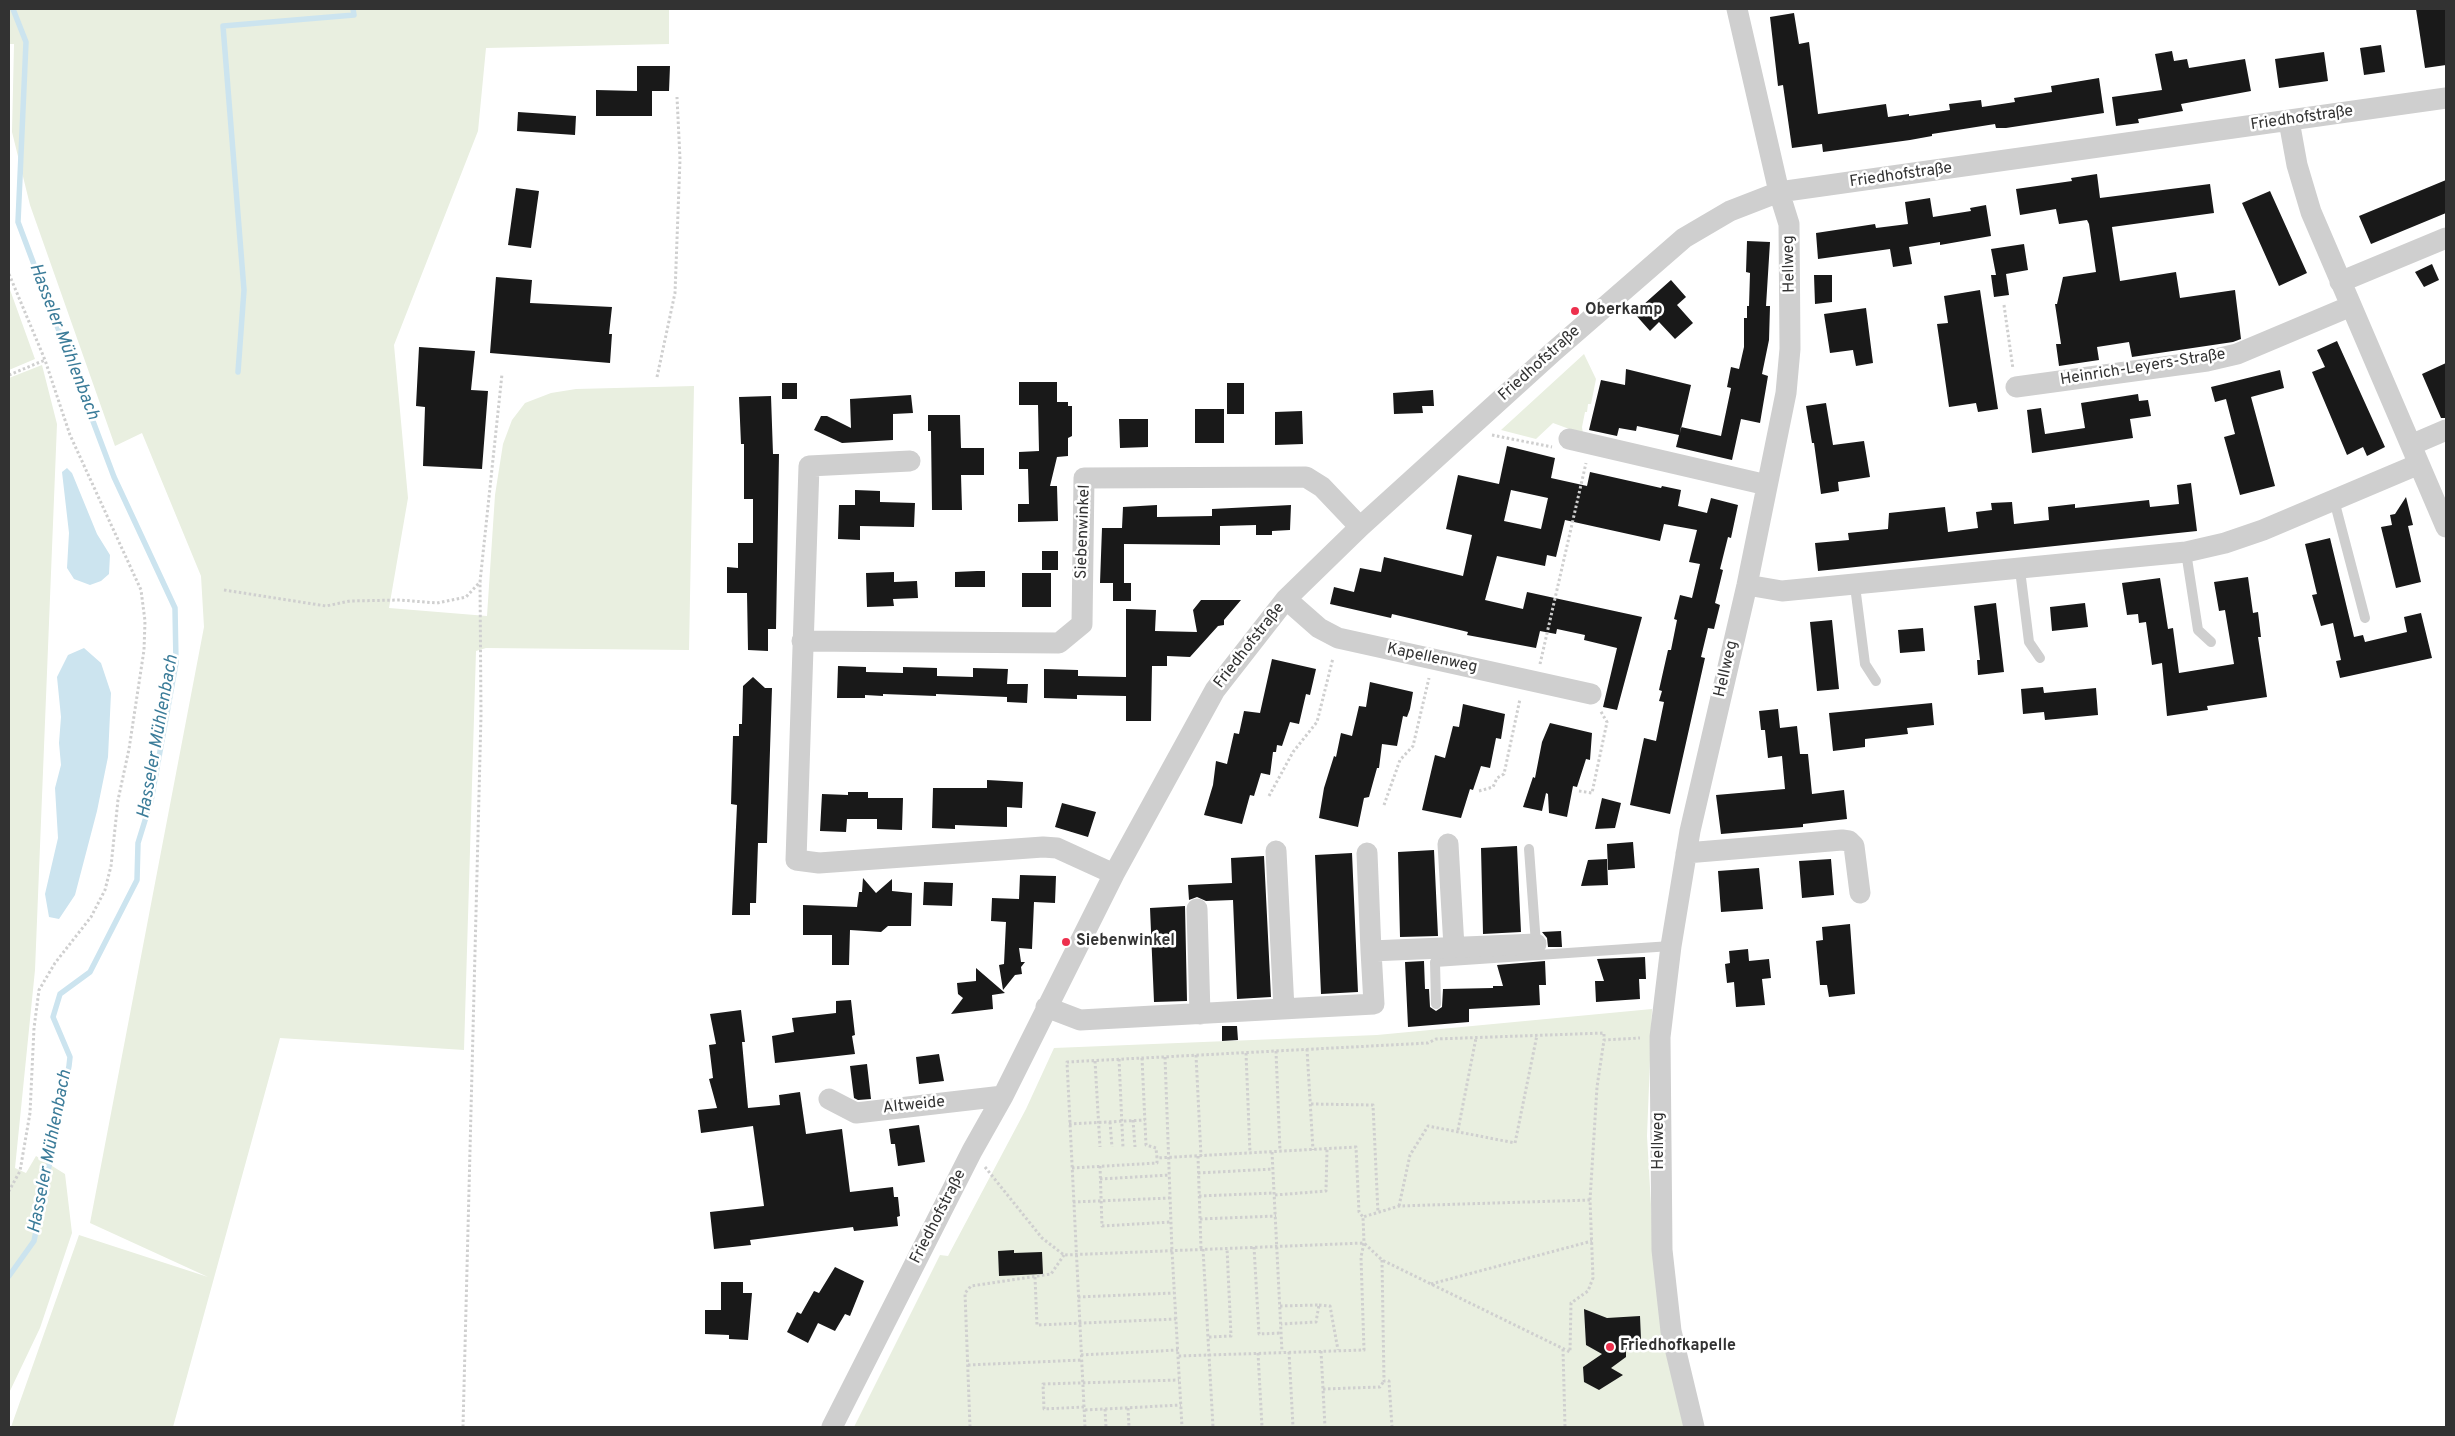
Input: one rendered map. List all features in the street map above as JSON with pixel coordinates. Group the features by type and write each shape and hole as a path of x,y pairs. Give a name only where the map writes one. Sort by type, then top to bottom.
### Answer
{"street":[{"path":"1737,9 1780,192"},
{"name":"Friedhofstraße","path":"832,1427 1114,874 1215,690 1286,599 1360,527 1553,352 1684,238 1730,211 1780,192 2446,98"},
{"path":"2290,121 2303,189 2340,282 2446,528"},
{"name":"Hellweg","path":"1694,1427 1671,1331 1662,1250 1660,1037 1671,946 1686,854 1747,585 1786,393 1790,349 1789,224 1780,192"},
{"path":"2340,282 2446,238"},
{"name":"Heinrich-Leyers-Straße","path":"2016,386 2207,361 2237,354 2351,306"},
{"path":"1747,585 1782,592 2020,570 2186,552 2225,543 2264,530 2334,500 2415,454 2446,430"},
{"path":"1565,444 1590,443 1767,485"},
{"path":"910,461 809,466 796,860 819,863 1043,847 1057,848 1114,874"},
{"name":"Siebenwinkel","path":"802,641 1059,643 1082,624 1084,478 1306,477 1322,487 1360,527"},
{"name":"Kapellenweg","path":"1286,599 1319,628 1338,638 1591,694"},
{"path":"1686,854 1842,840 1850,841 1854,846 1860,893"},
{"path":"1448,844 1454,947"},
{"path":"1276,851 1284,1009"},
{"path":"1046,1007 1080,1020 1374,1004 1367,853"},
{"path":"1197,909 1200,1014"},
{"path":"1371,951 1536,944"},
{"name":"Altweide","path":"829,1099 856,1113 1002,1096"}],"lane":[{"path":"2334,500 2365,618"},
{"path":"2186,552 2198,630 2211,642"},
{"path":"2020,570 2029,642 2040,658"},
{"path":"1855,586 1865,664 1876,681"},
{"path":"1529,848 1536,944"},
{"path":"1436,1004 1435,962 1671,946"}],"path":[{"path":"657,376 675,293 680,159 677,96"},
{"path":"9,274 45,360 70,435 140,590 144,606 144,650 129,749 118,800 111,866 105,890 92,917 55,963 40,990 35,1021 30,1113 20,1171 9,1192"},
{"path":"2004,305 2016,386"},
{"path":"9,375 45,360"},
{"path":"463,1427 481,715 480,582 502,374"},
{"path":"1469,430 1565,444"},
{"path":"1479,791 1493,787 1497,778 1504,774 1530,680 1590,443"},
{"path":"224,590 326,606 350,601 400,600 438,603 466,597 480,582"},
{"path":"1269,796 1293,752 1317,722 1338,638"},
{"path":"1384,805 1400,760 1413,746 1434,660"},
{"path":"1579,791 1592,793 1607,722 1591,694"},
{"path":"972,1151 1042,1238 1064,1255 1076,1255 1364,1243 1382,1260 1570,1352 1571,1303 1588,1291 1593,1278 1590,1200 1597,1087 1604,1032 1436,1039 1428,1043 1067,1062 1073,1202 1076,1255 1078,1297 1080,1324 1081,1355 1082,1360 1084,1408 1086,1427"},
{"path":"1399,1206 1410,1155 1428,1126 1458,1130 1516,1143 1537,1035"},
{"path":"1604,1040 1660,1037"},
{"path":"1458,1130 1476,1038"},
{"path":"1307,1049 1313,1150"},
{"path":"1276,1051 1280,1151"},
{"path":"1246,1053 1250,1153"},
{"path":"1196,1055 1198,1173 1206,1337 1232,1336 1227,1248"},
{"path":"1165,1057 1172,1251 1182,1427"},
{"path":"1072,1168 1157,1163 1156,1148 1146,1145 1142,1058"},
{"path":"1119,1059 1123,1148"},
{"path":"1095,1061 1100,1147"},
{"path":"1311,1104 1373,1105 1378,1213"},
{"path":"1133,1120 1135,1147"},
{"path":"1070,1124 1145,1120"},
{"path":"1110,1122 1112,1147"},
{"path":"1157,1158 1356,1147 1359,1212 1363,1216 1364,1350 1178,1356"},
{"path":"1199,1196 1326,1191 1327,1149"},
{"path":"1272,1152 1282,1352"},
{"path":"1100,1166 1102,1226 1171,1222"},
{"path":"1198,1173 1273,1169"},
{"path":"1100,1179 1170,1175"},
{"path":"1073,1202 1170,1198"},
{"path":"1363,1216 1399,1206 1590,1200"},
{"path":"1200,1219 1276,1216"},
{"path":"1431,1284 1592,1241"},
{"path":"1254,1247 1259,1334 1281,1333"},
{"path":"970,1427 965,1293 971,1286 1051,1274 1064,1255"},
{"path":"1323,1389 1380,1387 1384,1381 1382,1260"},
{"path":"1035,1277 1037,1325 1176,1319"},
{"path":"1078,1297 1174,1293"},
{"path":"1280,1324 1316,1322 1319,1305"},
{"path":"1280,1306 1330,1306 1338,1350"},
{"path":"1209,1337 1213,1427"},
{"path":"1563,1349 1566,1427"},
{"path":"1081,1355 1178,1350"},
{"path":"1321,1351 1325,1427"},
{"path":"1289,1352 1293,1427"},
{"path":"1258,1353 1262,1427"},
{"path":"968,1365 1082,1360"},
{"path":"1179,1380 1043,1384 1044,1409 1105,1409 1181,1405"},
{"path":"1384,1381 1389,1381 1392,1427"},
{"path":"1128,1408 1129,1427"},
{"path":"1105,1409 1106,1427"}],"green space":[{"path":"9,9 669,9 669,44 486,48 478,131 394,345 408,498 389,608 487,616 495,495 503,444 512,420 525,403 551,393 576,389 694,386 689,650 486,648 476,651 464,1050 280,1038 173,1427 11,1427 79,1235 208,1277 90,1223 204,627 201,576 142,433 115,446 30,205 12,132 14,44 9,44"},
{"path":"9,287 35,359 9,370"},
{"path":"1584,354 1596,379 1591,404 1588,404 1587,412 1585,412 1582,427 1583,434 1553,423 1536,439 1501,430"},
{"path":"42,365 57,424 35,970 15,1168 26,1173 36,1156 65,1174 72,1233 40,1328 9,1393 9,378"},
{"path":"1652,1009 1647,1136 1655,1274 1684,1427 854,1427 940,1255 948,1256 1026,1109 1054,1048 1377,1035"}],"water":[{"path":"67,468 72,473 97,534 110,555 109,574 101,581 90,585 74,579 67,568 69,533 62,472"},
{"path":"84,648 101,663 111,693 108,757 97,811 75,895 59,919 49,917 45,894 58,838 55,788 61,765 59,743 61,717 57,677 68,655"}],"building":[{"path":"2416,9 2446,9 2446,65 2425,68"},
{"path":"1794,13 1799,44 1809,42 1818,114 1886,104 1888,117 1950,110 1949,104 1981,100 1982,107 2015,102 2014,98 2052,92 2051,86 2099,78 2104,113 2006,128 1996,128 1995,124 1932,134 1932,136 1910,140 1823,152 1822,144 1792,148 1783,85 1778,86 1770,17"},
{"path":"2381,45 2385,72 2364,75 2360,48"},
{"path":"2172,51 2174,61 2187,59 2189,68 2245,59 2251,91 2181,104 2183,111 2138,119 2139,123 2116,126 2112,97 2162,90 2155,54"},
{"path":"2324,52 2328,81 2279,88 2275,59"},
{"path":"637,66 670,66 669,91 652,91 652,116 596,116 596,90 637,91"},
{"path":"518,112 576,116 575,135 517,131"},
{"path":"2097,174 2100,198 2210,184 2214,213 2112,227 2120,281 2176,272 2180,298 2235,290 2241,339 2233,342 2132,357 2129,342 2097,347 2099,360 2059,366 2056,344 2061,344 2055,304 2057,304 2063,277 2096,272 2089,224 2087,220 2059,224 2056,209 2020,215 2016,189 2072,181 2071,178"},
{"path":"2446,180 2446,213 2371,244 2359,216"},
{"path":"516,188 539,191 531,248 508,245"},
{"path":"2270,191 2307,273 2279,286 2242,203"},
{"path":"1930,198 1933,217 1971,211 1970,208 1986,205 1991,236 1940,245 1940,242 1909,247 1912,264 1893,267 1890,249 1818,259 1816,233 1875,224 1876,228 1908,224 1905,202"},
{"path":"1747,241 1770,242 1766,306 1770,306 1769,340 1762,374 1768,376 1760,423 1741,419 1732,460 1676,447 1679,435 1637,426 1636,431 1619,428 1617,436 1589,430 1601,380 1625,385 1626,369 1691,385 1681,427 1721,436 1731,388 1727,387 1731,367 1739,369 1744,347 1744,318 1747,318 1747,306 1749,306 1750,273 1746,272"},
{"path":"2024,244 2028,270 2006,274 2009,295 1994,297 1991,275 1996,275 1991,249"},
{"path":"2432,264 2439,280 2424,287 2415,272"},
{"path":"1814,275 1832,275 1832,302 1815,304"},
{"path":"496,277 532,280 530,303 612,307 609,334 612,334 610,363 490,353"},
{"path":"1671,280 1686,297 1677,305 1693,323 1675,339 1659,322 1650,331 1634,313"},
{"path":"1980,290 1998,409 1978,412 1976,403 1949,407 1937,324 1948,323 1944,296"},
{"path":"1866,308 1873,363 1856,366 1853,350 1830,353 1824,314"},
{"path":"2337,341 2385,447 2367,456 2363,447 2347,455 2312,372 2325,367 2317,350"},
{"path":"419,347 475,351 471,390 488,391 482,469 423,466 425,407 416,406"},
{"path":"2446,363 2446,418 2441,418 2422,374"},
{"path":"2280,370 2284,388 2251,397 2275,486 2240,495 2224,437 2235,434 2226,399 2215,402 2211,387"},
{"path":"1019,382 1057,382 1057,402 1068,402 1068,406 1072,406 1072,436 1068,438 1068,456 1057,457 1050,486 1057,486 1058,521 1018,522 1018,504 1029,504 1028,469 1019,469 1019,452 1039,451 1038,405 1019,405"},
{"path":"782,383 797,383 797,399 782,399"},
{"path":"1227,383 1244,383 1244,414 1227,414"},
{"path":"1433,390 1434,406 1422,406 1423,413 1394,414 1393,393"},
{"path":"2138,394 2139,401 2148,400 2151,416 2130,419 2133,438 2032,453 2027,410 2041,408 2045,434 2085,428 2081,403"},
{"path":"911,395 913,413 893,414 893,440 842,443 814,430 821,416 827,416 851,428 850,399"},
{"path":"771,396 773,454 779,454 776,629 768,629 768,651 748,650 747,593 727,593 727,567 738,568 738,543 753,543 753,499 744,499 744,444 741,444 739,397"},
{"path":"1826,403 1833,445 1864,441 1870,477 1838,482 1839,491 1821,494 1814,443 1812,443 1806,406"},
{"path":"1195,409 1224,409 1224,443 1195,443"},
{"path":"1302,411 1303,444 1275,445 1275,412"},
{"path":"928,415 960,415 961,448 984,448 984,475 961,475 962,510 932,510 931,431 928,431"},
{"path":"1119,419 1148,419 1148,447 1120,448"},
{"path":"1507,446 1555,458 1551,478 1587,486 1590,472 1661,488 1662,486 1681,490 1678,506 1707,513 1711,498 1738,505 1731,538 1728,537 1720,569 1723,570 1715,603 1720,605 1714,629 1708,628 1701,657 1705,658 1670,814 1630,805 1644,738 1656,741 1664,702 1659,701 1662,691 1659,690 1668,650 1671,650 1677,620 1674,619 1680,595 1692,598 1700,564 1689,562 1697,530 1664,524 1660,541 1565,520 1556,557 1547,555 1545,566 1497,556 1485,600 1523,609 1527,592 1642,617 1617,710 1603,707 1617,648 1584,640 1585,635 1557,629 1556,634 1540,631 1536,648 1467,635 1468,632 1392,614 1391,618 1330,604 1334,587 1354,592 1360,568 1381,572 1384,557 1463,576 1472,535 1446,529 1458,475 1499,484","holes":["1511,490 1548,498 1541,529 1504,521"]},
{"path":"2191,483 2197,531 1818,571 1815,543 1849,540 1848,533 1888,529 1889,513 1945,507 1948,532 1978,528 1976,512 1992,510 1991,503 2012,502 2014,524 2049,520 2048,507 2075,504 2075,508 2149,500 2150,507 2179,504 2177,485"},
{"path":"855,490 880,491 880,502 915,503 914,527 860,526 860,540 838,539 839,505 855,505"},
{"path":"2406,497 2413,525 2408,526 2421,582 2396,588 2381,527 2392,525 2390,515 2395,514"},
{"path":"1157,505 1157,517 1212,516 1212,509 1291,505 1290,530 1272,531 1272,535 1256,535 1256,525 1220,526 1220,545 1124,544 1124,583 1131,583 1131,601 1113,601 1113,583 1100,583 1102,528 1122,528 1123,507"},
{"path":"2330,538 2354,637 2363,635 2365,642 2407,632 2404,617 2421,613 2432,658 2340,678 2336,661 2341,660 2333,623 2321,626 2312,595 2317,594 2305,544"},
{"path":"1042,551 1058,551 1058,570 1042,570"},
{"path":"985,571 985,587 955,587 955,572"},
{"path":"894,572 894,582 917,581 918,598 893,599 894,606 867,607 866,573"},
{"path":"1022,573 1051,573 1051,607 1022,607"},
{"path":"2248,577 2253,613 2258,612 2261,637 2258,637 2267,697 2207,706 2208,710 2167,716 2162,663 2152,665 2146,622 2139,623 2138,614 2127,615 2122,583 2160,578 2168,629 2173,628 2179,673 2234,664 2225,610 2219,611 2214,582"},
{"path":"1201,600 1241,600 1224,620 1224,625 1218,626 1190,657 1167,656 1167,666 1152,666 1151,721 1126,721 1126,696 1077,695 1077,699 1044,698 1044,669 1078,670 1078,676 1126,677 1126,609 1156,610 1155,631 1197,632 1193,610"},
{"path":"1996,603 2004,672 1978,675 1977,660 1980,660 1974,606"},
{"path":"2085,603 2088,627 2052,631 2050,607"},
{"path":"1832,620 1839,689 1817,691 1810,622"},
{"path":"1923,628 1925,651 1900,653 1898,630"},
{"path":"1272,659 1316,669 1310,695 1306,694 1299,724 1290,722 1282,746 1277,745 1276,752 1273,752 1270,775 1261,773 1254,796 1250,795 1242,824 1204,815 1213,785 1216,761 1227,764 1234,733 1239,734 1244,711 1260,713"},
{"path":"838,666 866,667 866,672 903,673 903,667 937,668 937,676 973,677 973,668 1008,669 1007,684 1028,684 1027,703 1007,702 1007,697 936,694 936,696 883,694 883,696 865,695 865,698 837,698"},
{"path":"753,677 765,688 772,688 767,843 758,843 756,903 750,903 750,915 732,915 737,805 731,804 733,736 739,736 739,724 742,724 743,686"},
{"path":"1370,682 1413,692 1407,717 1403,716 1397,746 1382,744 1379,768 1377,768 1369,797 1364,798 1358,827 1319,818 1324,788 1334,756 1336,757 1341,733 1352,736 1359,706 1366,707"},
{"path":"2043,687 2044,693 2096,688 2098,715 2045,720 2044,712 2023,714 2021,689"},
{"path":"1932,703 1934,725 1907,728 1908,734 1865,739 1865,747 1833,751 1829,713"},
{"path":"1463,704 1505,714 1501,739 1496,738 1490,768 1481,766 1473,790 1470,789 1461,818 1422,810 1435,755 1445,758 1453,726 1459,727"},
{"path":"1778,709 1780,728 1797,726 1800,754 1808,754 1812,794 1844,790 1847,819 1803,824 1803,827 1721,834 1716,795 1785,789 1782,756 1768,758 1765,730 1761,730 1759,711"},
{"path":"1550,723 1592,733 1590,760 1586,759 1577,787 1573,786 1567,817 1549,813 1548,794 1546,793 1542,811 1523,807 1533,777 1535,778 1542,742"},
{"path":"987,780 1023,782 1022,808 1007,807 1007,827 955,825 955,829 932,828 933,788 987,788"},
{"path":"848,792 868,792 868,798 903,798 902,830 877,829 877,819 847,819 846,832 820,831 822,794 848,795"},
{"path":"1602,798 1621,803 1615,828 1595,829"},
{"path":"1062,803 1096,812 1088,837 1055,827"},
{"path":"1633,842 1635,868 1608,870 1607,844"},
{"path":"1517,846 1521,932 1483,934 1481,848"},
{"path":"1434,850 1438,936 1400,937 1398,852"},
{"path":"1352,853 1358,992 1321,994 1315,855"},
{"path":"1264,856 1271,997 1237,999 1233,900 1206,901 1197,897 1189,900 1188,885 1232,883 1231,858"},
{"path":"1607,859 1608,885 1581,886 1588,860"},
{"path":"1831,859 1834,895 1802,898 1799,861"},
{"path":"1759,868 1763,909 1721,912 1718,871"},
{"path":"1020,875 1056,876 1055,903 1034,902 1032,949 1019,948 1021,962 1025,962 1021,967 1022,974 1015,975 1003,990 999,965 1004,964 1006,922 991,921 992,898 1019,899"},
{"path":"863,878 876,893 892,879 892,891 912,893 911,926 888,926 881,932 850,930 849,965 832,965 832,935 803,935 803,905 857,907 859,892 862,892"},
{"path":"924,882 953,883 952,906 923,905"},
{"path":"1185,906 1187,1001 1154,1002 1150,908"},
{"path":"1850,924 1855,994 1829,997 1827,985 1820,985 1816,941 1823,940 1822,927"},
{"path":"1561,931 1562,947 1548,947 1547,938 1542,932"},
{"path":"1748,949 1749,961 1769,959 1771,978 1762,979 1765,1005 1736,1007 1734,982 1727,983 1725,964 1730,963 1729,951"},
{"path":"1645,957 1646,979 1639,979 1640,999 1596,1002 1595,981 1604,981 1597,959"},
{"path":"1424,961 1425,989 1429,989 1430,1007 1436,1011 1442,1007 1443,989 1503,986 1497,965 1545,961 1546,985 1539,985 1540,1005 1469,1009 1469,1022 1408,1027 1405,962"},
{"path":"976,968 1005,993 992,995 993,1009 951,1014 963,998 958,994 957,983 976,981"},
{"path":"851,1000 855,1035 852,1036 855,1054 775,1063 772,1036 794,1032 792,1018 836,1013 836,1001"},
{"path":"741,1010 745,1042 742,1042 748,1108 780,1105 779,1095 800,1092 806,1134 842,1129 850,1192 893,1187 894,1197 898,1197 900,1216 897,1217 898,1226 854,1231 853,1227 750,1240 751,1245 714,1249 710,1212 764,1206 753,1126 701,1133 698,1110 717,1108 709,1079 713,1078 709,1045 716,1044 710,1014"},
{"path":"1222,1026 1237,1026 1238,1040 1222,1041"},
{"path":"939,1054 944,1081 919,1084 916,1057"},
{"path":"867,1064 871,1099 858,1100 854,1098 850,1066"},
{"path":"919,1125 925,1162 898,1166 895,1144 891,1144 889,1129"},
{"path":"1014,1250 1014,1253 1042,1252 1043,1274 999,1276 998,1251"},
{"path":"835,1267 864,1281 850,1316 845,1314 835,1331 818,1323 808,1343 787,1332 797,1312 801,1314 814,1291 819,1293"},
{"path":"721,1282 743,1282 743,1293 752,1293 748,1340 729,1339 729,1335 705,1334 705,1310 721,1310"},
{"name":"Friedhofkapelle","path":"1584,1309 1607,1318 1640,1316 1641,1339 1626,1350 1626,1357 1611,1368 1623,1375 1599,1390 1584,1382 1583,1367 1602,1354 1586,1345"}],"waterway":[{"name":"Hasseler Mühlenbach","path":"9,1276 34,1241 69,1066 70,1057 53,1017 60,994 90,972 137,880 138,843 151,801 176,663 175,608 114,477 18,222 26,42 13,9"},
{"path":"238,372 244,290 223,26 354,15 353,9"}],"place":[{"name":"Oberkamp","path":"1575,311"},
{"name":"Siebenwinkel","path":"1066,942"},
{"name":"Friedhofkapelle","path":"1610,1347"}]}
